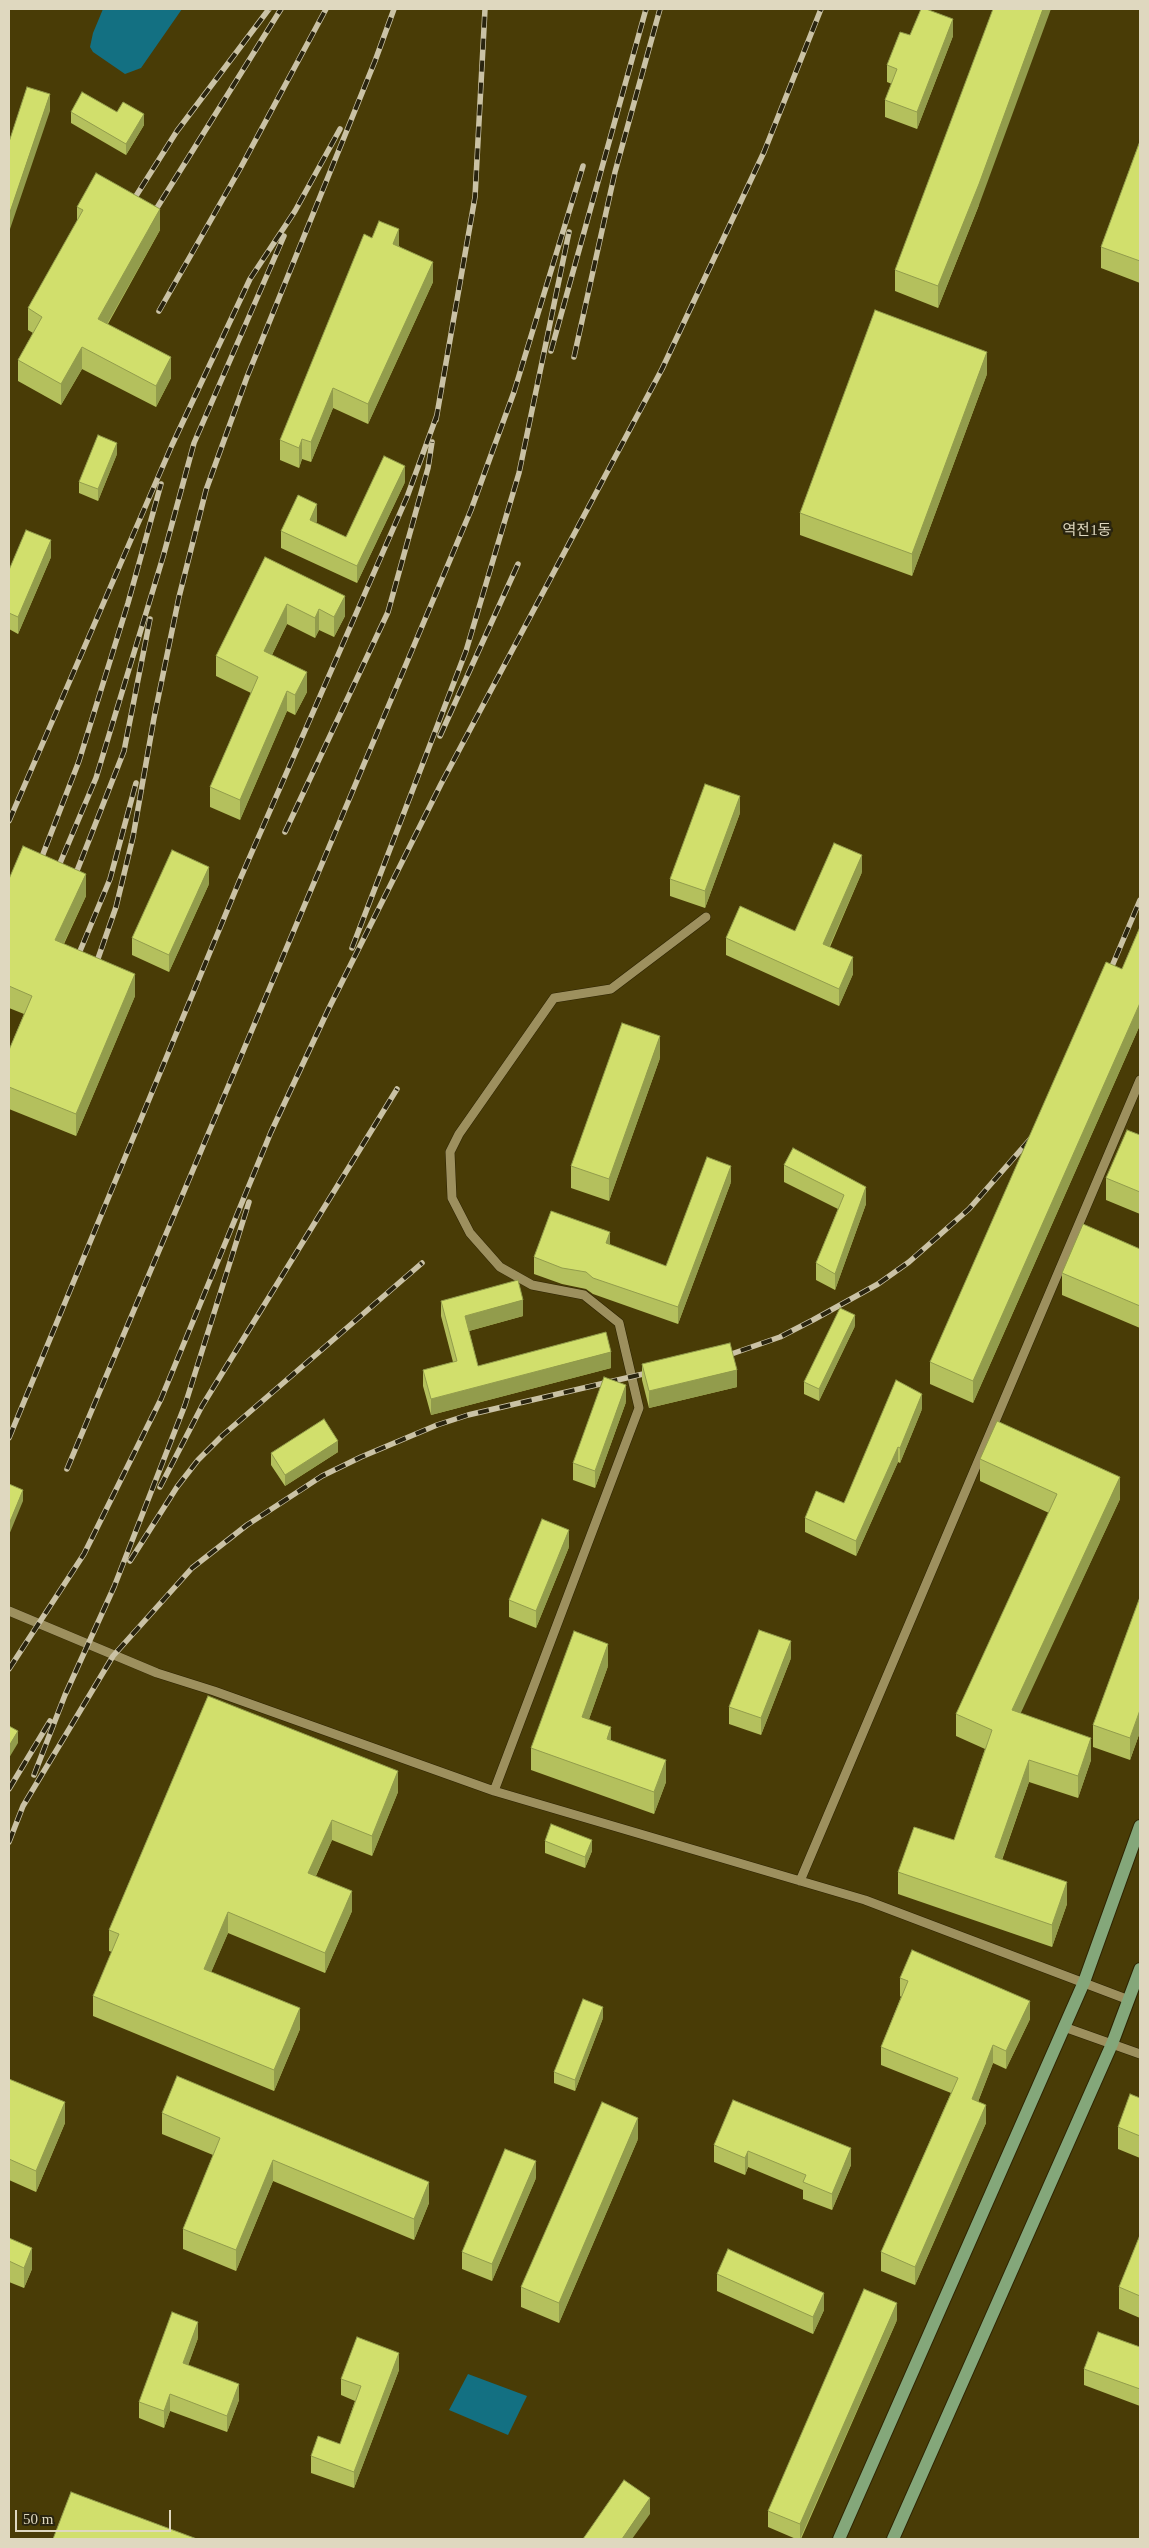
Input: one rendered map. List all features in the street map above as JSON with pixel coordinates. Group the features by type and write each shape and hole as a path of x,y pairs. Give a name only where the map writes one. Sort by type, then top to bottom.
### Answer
{"main road":[{"path":"839,2539 1084,1982 1140,1826"},
{"path":"893,2539 1112,2044 1140,1970"}],"street":[{"path":"494,1791 639,1408 619,1323 584,1295 532,1285 500,1267 470,1233 452,1198 450,1152 459,1134 554,998 611,988 706,917"},
{"path":"800,1881 1140,1080"},
{"path":"9,1611 157,1673 214,1691 494,1791 800,1881 921,1920 1129,2000"},
{"path":"1064,2026 1140,2054"}],"water":[{"path":"103,9 182,9 141,68 125,74 93,52 90,47 93,33"},
{"path":"468,2374 527,2396 508,2435 449,2410"}],"building":[{"path":"921,9 953,19 917,112 885,100 897,69 887,65 900,32 910,35"},
{"path":"993,9 1043,9 979,184 938,286 895,270"},
{"path":"27,87 50,94 9,215 9,142"},
{"path":"82,92 117,112 123,102 144,114 126,144 71,112"},
{"path":"1140,141 1140,261 1101,247"},
{"path":"96,173 160,209 98,319 171,357 156,386 82,347 61,384 18,360 42,317 28,308 83,210 77,207"},
{"path":"379,221 399,229 393,244 433,262 368,404 333,388 311,442 302,439 299,448 280,440 364,234 372,238"},
{"path":"875,310 987,352 912,554 800,513"},
{"path":"98,435 117,443 98,489 79,482"},
{"path":"384,456 405,466 357,566 281,531 298,495 317,504 310,520 346,537"},
{"path":"26,530 51,540 18,617 9,613 9,570"},
{"path":"265,557 345,596 334,617 319,609 315,618 287,604 264,651 307,672 295,695 287,691 240,800 210,787 258,677 216,656"},
{"path":"705,784 740,796 705,891 670,879"},
{"path":"834,843 862,855 823,944 853,957 839,989 726,938 740,906 795,931"},
{"path":"23,846 86,874 55,940 135,974 76,1114 9,1087 9,1050 32,996 9,986 9,879"},
{"path":"172,850 209,867 169,955 132,938"},
{"path":"1140,927 1140,1003 973,1381 930,1362 1106,962 1122,969"},
{"path":"622,1023 660,1036 609,1179 571,1166"},
{"path":"1127,1130 1140,1135 1140,1192 1106,1178"},
{"path":"793,1148 866,1187 835,1274 816,1263 844,1195 784,1165"},
{"path":"707,1157 731,1166 678,1307 593,1278 586,1272 562,1268 534,1257 551,1211 610,1232 606,1243 666,1266"},
{"path":"1083,1224 1140,1249 1140,1306 1062,1273"},
{"path":"518,1280 523,1300 465,1316 478,1366 606,1332 611,1352 431,1399 423,1370 457,1361 441,1301"},
{"path":"840,1308 855,1315 819,1389 804,1382"},
{"path":"730,1343 737,1370 649,1391 642,1364"},
{"path":"604,1377 626,1385 595,1471 573,1463"},
{"path":"896,1380 922,1394 900,1448 898,1447 856,1541 805,1518 816,1491 844,1503"},
{"path":"324,1419 338,1441 285,1475 271,1453"},
{"path":"997,1421 1120,1477 1012,1710 1091,1738 1078,1776 1029,1760 995,1857 1067,1882 1052,1925 898,1872 914,1827 954,1840 992,1730 956,1714 1057,1494 980,1459"},
{"path":"9,1484 23,1490 9,1524"},
{"path":"542,1519 569,1530 536,1611 509,1600"},
{"path":"1140,1597 1140,1710 1130,1738 1093,1725"},
{"path":"759,1630 791,1641 761,1718 729,1707"},
{"path":"574,1631 608,1644 582,1717 611,1727 607,1739 666,1760 654,1792 531,1748"},
{"path":"208,1696 398,1771 372,1836 332,1820 308,1873 352,1891 325,1953 228,1912 204,1969 300,2008 274,2070 93,1996 119,1934 109,1930"},
{"path":"9,1726 18,1731 9,1746"},
{"path":"551,1824 592,1840 585,1857 545,1841"},
{"path":"912,1950 1030,2001 1006,2051 993,2045 972,2099 986,2105 915,2267 881,2252 958,2078 881,2047 908,1981 900,1978"},
{"path":"583,1999 603,2007 575,2080 554,2072"},
{"path":"177,2076 429,2182 414,2219 273,2160 236,2250 183,2229 220,2138 162,2113"},
{"path":"9,2079 65,2102 36,2171 9,2159"},
{"path":"1130,2094 1140,2098 1140,2136 1118,2127"},
{"path":"733,2100 851,2148 832,2194 803,2182 806,2175 748,2151 745,2158 714,2145"},
{"path":"602,2102 638,2118 559,2303 521,2287"},
{"path":"505,2149 536,2161 492,2264 462,2252"},
{"path":"1140,2235 1140,2296 1119,2287"},
{"path":"9,2238 32,2248 24,2268 9,2261"},
{"path":"728,2249 824,2293 813,2317 717,2274"},
{"path":"864,2289 897,2303 800,2524 768,2511"},
{"path":"172,2312 198,2322 183,2363 239,2384 227,2416 170,2394 164,2411 139,2402"},
{"path":"1098,2332 1140,2347 1140,2389 1084,2369"},
{"path":"357,2337 399,2353 354,2472 311,2456 318,2436 340,2444 361,2386 341,2379"},
{"path":"624,2480 650,2498 622,2539 583,2539"},
{"path":"71,2492 197,2539 53,2539"}],"railway":[{"path":"129,207 177,131 269,9"},
{"path":"150,219 281,9"},
{"path":"159,311 241,167 326,9"},
{"path":"94,970 116,907 133,837 154,718 179,597 206,490 247,377 375,61 394,9"},
{"path":"436,420 475,197 485,9"},
{"path":"551,351 646,9"},
{"path":"574,357 615,172 660,9"},
{"path":"9,1669 84,1554 161,1399 271,1132 329,1008 441,784 662,369 764,152 821,9"},
{"path":"9,821 172,445 250,279 295,211 340,129"},
{"path":"67,1469 471,510 514,392 583,166"},
{"path":"352,948 466,651 519,473 569,232"},
{"path":"55,875 96,778 163,557 194,443 284,236"},
{"path":"9,1438 241,877 407,497 437,415"},
{"path":"285,832 388,612 428,468 432,442"},
{"path":"38,867 79,761 128,603 161,484"},
{"path":"440,736 518,564"},
{"path":"73,881 124,751 150,619"},
{"path":"75,963 110,879 136,783"},
{"path":"1107,978 1140,900"},
{"path":"160,1487 202,1406 397,1089"},
{"path":"720,1358 780,1337 878,1284 909,1262 969,1209 1033,1136"},
{"path":"34,1775 65,1695 114,1587 185,1405 249,1202"},
{"path":"130,1561 177,1487 198,1460 223,1435 422,1263"},
{"path":"9,1842 23,1806 113,1656 192,1568 247,1525 322,1476 361,1457 437,1425 468,1415 656,1371"},
{"path":"9,1789 50,1721"}],"district":[{"name":"역전1동","path":"1087,531"}]}
